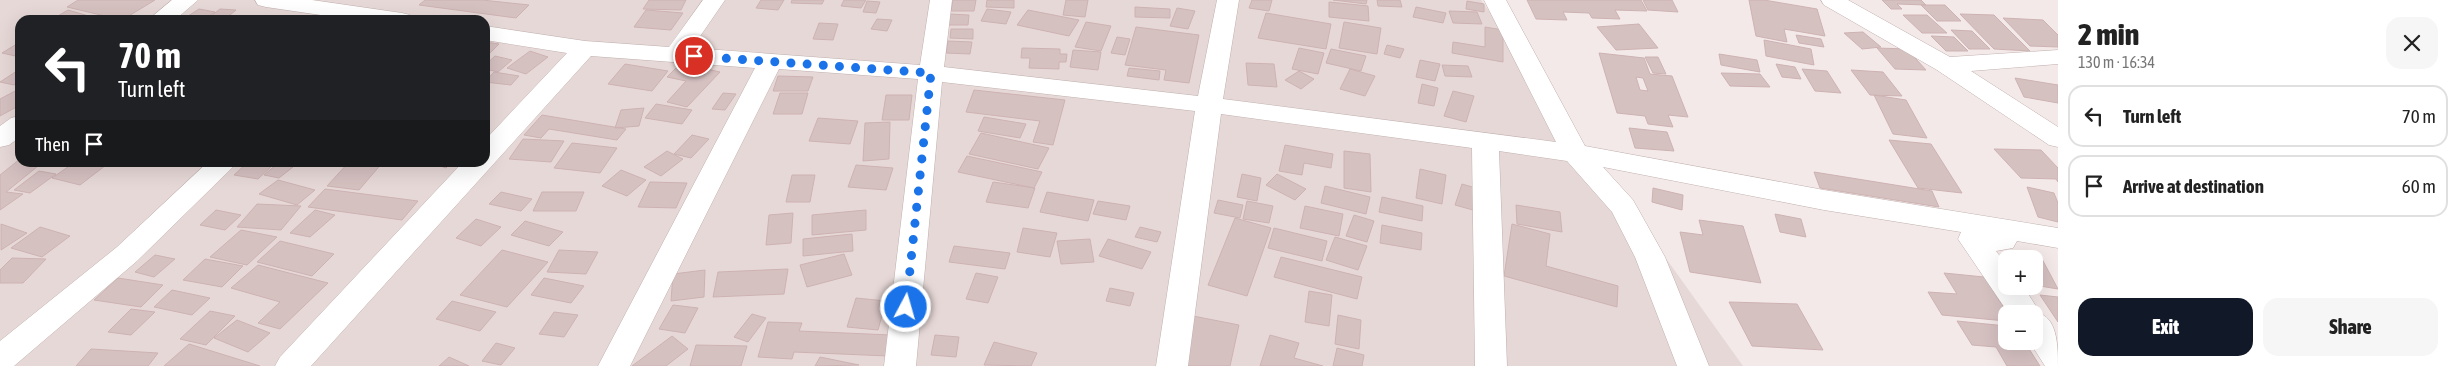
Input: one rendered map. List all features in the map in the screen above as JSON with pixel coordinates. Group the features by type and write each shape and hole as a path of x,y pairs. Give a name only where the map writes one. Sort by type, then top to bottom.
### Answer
{"street":[{"path":"167,15 187,0"},
{"path":"266,0 362,15"},
{"path":"391,15 401,0"},
{"path":"675,55 714,0"},
{"path":"900,366 931,73 941,0"},
{"path":"1172,366 1209,105 1228,0"},
{"path":"1495,0 1574,153 1623,206 1650,257 1694,366"},
{"path":"1832,0 1946,65 2058,139"},
{"path":"490,34 585,48 931,73 1209,105 1574,153 1824,200 2058,238"},
{"path":"490,151 585,48"},
{"path":"1946,65 2058,57"},
{"path":"614,366 771,61"},
{"path":"0,139 15,128"},
{"path":"1485,142 1491,366"},
{"path":"0,359 127,254 220,167"},
{"path":"291,366 474,167"},
{"path":"2020,305 1972,239 2058,244"},
{"path":"2043,337 2058,359"}],"shaded area":[{"path":"0,0 1481,0 1743,366 0,366"}],"building":[{"path":"78,0 155,0 130,15 101,15 67,7"},
{"path":"425,0 482,0 529,5 516,18 419,5"},
{"path":"649,0 686,0 681,10 643,9"},
{"path":"761,0 784,0 778,10 756,8"},
{"path":"792,0 824,0 822,4 791,3"},
{"path":"844,0 866,0 861,8 841,6"},
{"path":"953,0 976,0 974,11 951,11"},
{"path":"987,0 1014,0 1014,8 986,7"},
{"path":"1066,0 1088,0 1085,17 1063,15"},
{"path":"1252,0 1272,0 1269,11 1249,8"},
{"path":"1333,0 1367,0 1366,4"},
{"path":"1377,0 1400,0 1402,7 1378,6"},
{"path":"1527,0 1641,0 1647,11 1615,10 1620,19 1592,18 1589,13 1563,12 1567,20 1536,19"},
{"path":"1643,0 1672,0 1678,12 1648,10"},
{"path":"1749,0 1764,0 1817,9 1825,36 1784,29 1787,42 1756,36"},
{"path":"1882,0 1921,0 1926,5 1897,4 1902,9 1891,9"},
{"path":"867,1 880,2 876,13 863,12"},
{"path":"1467,1 1484,4 1484,12 1466,9"},
{"path":"1329,2 1368,6 1369,21 1329,17"},
{"path":"1921,5 1945,5 1961,21 1937,21"},
{"path":"1135,7 1170,9 1170,18 1135,17"},
{"path":"1416,7 1446,13 1443,23 1413,17"},
{"path":"1177,8 1195,11 1188,29 1170,26"},
{"path":"199,9 215,12 210,15 190,15"},
{"path":"220,9 236,10 230,15 212,15"},
{"path":"987,9 1011,12 1006,24 981,21"},
{"path":"68,10 85,15 60,15"},
{"path":"646,10 683,13 671,30 634,27"},
{"path":"1028,10 1079,20 1069,36 1017,25"},
{"path":"1449,11 1477,12 1482,24 1453,23"},
{"path":"1266,13 1331,24 1326,49 1258,38"},
{"path":"949,14 969,15 968,25 947,25"},
{"path":"1960,14 1994,15 2030,51 1994,49"},
{"path":"1903,15 1927,15 1947,33 1922,33"},
{"path":"2003,18 2043,20 2058,35 2058,47 2030,46"},
{"path":"877,19 892,20 887,31 871,29"},
{"path":"1086,22 1111,26 1101,51 1075,47"},
{"path":"1344,22 1381,28 1377,54 1339,48"},
{"path":"819,23 838,24 833,40 813,39"},
{"path":"1639,24 1658,48 1616,50 1597,27"},
{"path":"1136,27 1199,35 1189,83 1164,80 1166,70 1125,65"},
{"path":"1485,27 1503,30 1503,62 1452,53 1453,42 1485,47"},
{"path":"951,29 973,29 973,39 950,38"},
{"path":"1951,30 1972,31 1990,49 1969,49"},
{"path":"1863,32 1881,47 1862,49 1844,33"},
{"path":"1796,35 1821,39 1824,47 1799,43"},
{"path":"1931,36 1954,37 1968,51 1946,51"},
{"path":"1117,37 1130,39 1125,55 1111,53"},
{"path":"1764,40 1811,49 1814,65 1766,56"},
{"path":"948,41 972,42 970,54 946,53"},
{"path":"490,43 499,44 490,53"},
{"path":"15,45 15,56 2,53"},
{"path":"1387,45 1404,49 1400,58 1384,54"},
{"path":"1022,48 1060,49 1060,54 1067,54 1066,62 1059,62 1059,69 1029,68 1030,58 1021,58"},
{"path":"1299,48 1324,53 1318,74 1292,69"},
{"path":"1877,48 1907,49 1926,70 1895,69"},
{"path":"1331,49 1366,56 1361,71 1326,63"},
{"path":"1073,50 1101,52 1098,70 1070,67"},
{"path":"530,51 548,57 526,74 507,68"},
{"path":"1599,53 1644,58 1650,74 1672,76 1688,117 1668,115 1673,127 1648,124 1645,116 1617,113","holes":["1636,77 1643,78 1648,91 1640,90"]},
{"path":"1719,54 1757,60 1760,72 1721,65"},
{"path":"495,56 512,60 498,72 490,70 490,60"},
{"path":"1645,57 1658,57 1666,74 1653,73"},
{"path":"1420,60 1440,64 1435,81 1416,77"},
{"path":"681,63 720,72 687,107 667,102 686,81 667,77"},
{"path":"1246,63 1274,64 1277,87 1248,85"},
{"path":"625,64 668,71 652,91 608,84"},
{"path":"1776,64 1795,67 1801,79 1782,77"},
{"path":"1442,65 1468,66 1472,77 1445,76"},
{"path":"1129,68 1160,71 1159,80 1127,76"},
{"path":"1350,69 1375,76 1365,96 1340,89"},
{"path":"1802,69 1827,71 1841,93 1815,91"},
{"path":"1851,70 1883,72 1902,96 1870,95"},
{"path":"1299,71 1314,79 1301,89 1285,80"},
{"path":"15,72 14,85 0,82"},
{"path":"494,72 519,76 511,85 490,83 490,76"},
{"path":"1721,73 1760,74 1770,87 1730,86"},
{"path":"778,76 813,77 808,91 773,91"},
{"path":"2015,78 2058,85 2058,103 2024,97"},
{"path":"1422,84 1438,88 1434,106 1418,103"},
{"path":"974,90 1065,100 1053,145 1033,142 1040,121 966,112"},
{"path":"15,91 15,108 0,116 0,99"},
{"path":"1453,91 1474,96 1466,122 1444,116"},
{"path":"723,93 736,94 725,110 712,109"},
{"path":"780,93 808,93 802,114 773,114"},
{"path":"886,95 912,95 909,120 882,120"},
{"path":"1874,95 1906,100 1927,138 1893,134"},
{"path":"656,104 692,110 682,124 645,118"},
{"path":"644,108 639,126 615,128 621,110"},
{"path":"542,115 626,129 617,140 549,129 541,138 524,135"},
{"path":"984,117 1026,124 1020,138 978,131"},
{"path":"818,118 858,121 850,144 809,141"},
{"path":"890,122 889,159 863,161 865,123"},
{"path":"1629,128 1667,132 1674,151 1635,148"},
{"path":"981,133 1049,148 1038,169 969,154"},
{"path":"692,135 709,139 691,158 674,154"},
{"path":"523,139 564,141 551,162 509,159"},
{"path":"1889,140 1931,144 1962,193 1918,188"},
{"path":"572,143 617,148 600,173 554,168"},
{"path":"1285,145 1333,154 1331,168 1304,163 1302,175 1279,171"},
{"path":"1994,149 2041,150 2058,168 2058,182 2056,179 2021,178"},
{"path":"667,151 683,159 661,176 644,167"},
{"path":"1344,151 1370,154 1371,192 1344,188"},
{"path":"967,156 1042,172 1034,188 958,172"},
{"path":"15,163 15,167 37,167 6,192 23,194 0,210 0,175"},
{"path":"856,165 893,168 886,190 848,187"},
{"path":"68,167 103,167 80,185 52,178"},
{"path":"243,167 271,167 258,179 234,175"},
{"path":"273,167 293,167 279,178 264,175"},
{"path":"344,167 379,167 359,190 327,186"},
{"path":"1420,169 1446,175 1442,204 1416,198"},
{"path":"621,170 646,180 627,196 602,186"},
{"path":"39,171 56,174 30,193 14,190"},
{"path":"1814,172 1932,191 1939,207 1820,188"},
{"path":"1242,174 1261,178 1257,201 1237,197"},
{"path":"1277,174 1306,189 1295,200 1266,185"},
{"path":"792,175 815,175 810,202 786,202"},
{"path":"278,180 315,190 297,205 259,194"},
{"path":"650,182 687,183 676,208 638,207"},
{"path":"993,182 1035,188 1028,208 986,202"},
{"path":"1462,184 1486,191 1480,212 1455,205"},
{"path":"1325,186 1370,197 1366,214 1321,203"},
{"path":"2027,187 2054,193 2058,203 2058,222 2038,217"},
{"path":"1653,188 1683,195 1682,210 1652,202"},
{"path":"325,189 418,201 402,220 308,207"},
{"path":"501,192 532,199 521,211 489,204"},
{"path":"542,192 584,192 576,211 533,211"},
{"path":"1047,192 1094,200 1088,221 1040,212"},
{"path":"1382,197 1423,206 1422,221 1379,212"},
{"path":"1218,200 1243,205 1240,218 1214,213"},
{"path":"1098,201 1130,206 1126,220 1093,214"},
{"path":"1247,201 1273,206 1269,223 1243,219"},
{"path":"257,204 301,206 281,230 237,227"},
{"path":"1516,205 1560,212 1562,232 1517,224"},
{"path":"1305,206 1343,214 1339,236 1300,228"},
{"path":"216,210 241,215 225,230 200,225"},
{"path":"315,210 335,215 310,237 290,233"},
{"path":"866,210 866,230 812,235 812,215"},
{"path":"793,213 791,243 766,245 769,215"},
{"path":"1775,214 1801,219 1806,237 1780,232"},
{"path":"1354,215 1374,221 1367,242 1346,236"},
{"path":"1235,218 1271,228 1247,296 1208,285"},
{"path":"476,219 501,227 481,246 456,238"},
{"path":"1699,220 1743,226 1761,283 1690,272 1680,232 1703,235"},
{"path":"525,221 563,232 549,246 511,235"},
{"path":"1,224 27,233 1,250"},
{"path":"1512,224 1550,234 1546,266 1618,286 1617,307 1504,276"},
{"path":"1382,225 1422,233 1421,250 1380,243"},
{"path":"40,227 70,236 42,257 11,248"},
{"path":"1140,227 1161,232 1157,242 1135,237"},
{"path":"1023,228 1057,233 1050,257 1017,252"},
{"path":"1274,228 1327,241 1322,261 1268,248"},
{"path":"241,230 277,237 247,265 210,257"},
{"path":"852,234 853,251 803,256 803,239"},
{"path":"1335,237 1367,246 1358,270 1326,260"},
{"path":"1090,239 1094,262 1061,264 1057,241"},
{"path":"1108,239 1151,252 1142,269 1099,256"},
{"path":"280,241 334,254 312,276 257,262"},
{"path":"954,246 1010,253 1005,269 949,262"},
{"path":"502,250 548,262 507,307 460,295"},
{"path":"559,250 598,252 586,274 547,272"},
{"path":"844,254 852,275 807,287 800,265"},
{"path":"155,255 175,259 154,277 135,272"},
{"path":"1281,257 1362,277 1357,299 1274,277"},
{"path":"12,258 46,259 23,283 0,283 0,270"},
{"path":"205,259 243,266 222,287 183,280"},
{"path":"2043,261 2058,289 2043,286"},
{"path":"258,265 328,283 280,329 258,323 280,302 231,288"},
{"path":"788,269 784,294 713,297 718,272"},
{"path":"705,270 704,297 671,301 673,274"},
{"path":"976,273 998,277 988,303 966,299"},
{"path":"1944,273 1984,277 2002,305 1998,305 1998,320 1942,315 1928,292 1957,294"},
{"path":"118,278 163,285 141,307 94,300"},
{"path":"544,278 584,286 571,303 531,295"},
{"path":"1110,288 1134,293 1130,306 1106,301"},
{"path":"172,290 210,298 192,315 154,307"},
{"path":"1309,291 1332,295 1329,326 1305,322"},
{"path":"2040,295 2058,297 2058,322"},
{"path":"856,298 886,301 878,330 847,327"},
{"path":"452,301 496,312 480,331 436,319"},
{"path":"1729,302 1797,304 1823,350 1752,346"},
{"path":"673,305 698,308 685,333 659,329"},
{"path":"131,309 155,312 131,335 108,332"},
{"path":"210,311 235,316 206,345 180,339"},
{"path":"554,312 578,315 564,337 539,334"},
{"path":"752,314 766,318 748,342 734,337"},
{"path":"1338,315 1361,320 1359,349 1335,344"},
{"path":"1193,316 1239,325 1230,366 1181,366"},
{"path":"237,320 270,333 248,352 214,338"},
{"path":"1957,321 1998,325 1998,350 2030,350 2040,366 2007,366 1996,347 1972,345"},
{"path":"768,322 802,323 799,331 891,335 888,356 794,352 792,359 758,357"},
{"path":"935,335 959,337 956,357 931,355"},
{"path":"1270,335 1299,343 1294,358 1323,366 1260,366"},
{"path":"672,336 688,349 666,366 632,366"},
{"path":"994,342 1037,353 1031,366 984,365"},
{"path":"496,343 515,348 501,365 482,361"},
{"path":"189,344 260,366 164,366"},
{"path":"696,345 747,346 741,366 690,366"},
{"path":"1337,348 1364,355 1362,366 1333,366"},
{"path":"91,349 158,353 148,366 76,366"},
{"path":"449,357 469,366 439,366"},
{"path":"820,357 859,365 815,366"}],"route":[{"path":"694,56 931,73 906,307"}]}
